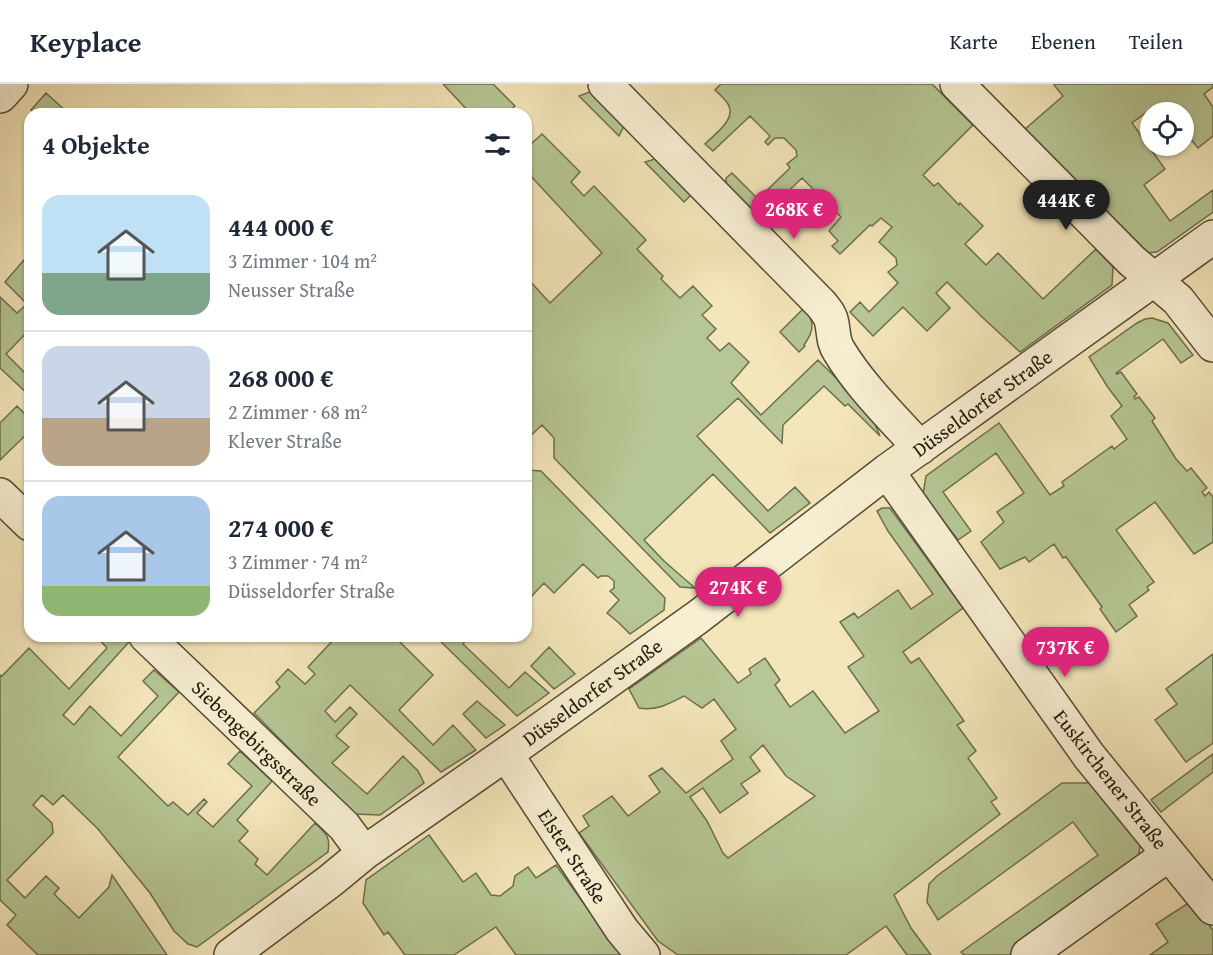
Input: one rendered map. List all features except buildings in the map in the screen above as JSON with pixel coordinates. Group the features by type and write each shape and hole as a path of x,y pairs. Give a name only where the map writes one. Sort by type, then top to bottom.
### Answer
{"street":[{"path":"0,96 11,84"},
{"path":"605,84 821,304 830,316 833,340 845,361 870,394 920,448"},
{"path":"957,84 1153,280 1178,300 1213,345"},
{"name":"Düsseldorfer Straße","path":"231,955 364,853 698,617 887,471 1213,237"},
{"name":"Euskirchener Straße","path":"887,471 1089,756 1213,908"},
{"path":"0,495 24,518"},
{"name":"Siebengebirgsstraße","path":"152,642 344,826 364,853"},
{"name":"Elster Straße","path":"506,754 622,930 643,955"},
{"path":"1028,955 1169,854"}],"green space":[{"path":"443,84 493,84 515,106 513,108 465,108"},
{"path":"721,84 932,84 973,125 923,175 934,186 938,183 983,226 965,244 986,265 998,253 1043,299 1096,249 1113,267 1112,285 1020,352 947,282 936,293 950,308 927,331 903,307 873,336 850,312 860,302 869,312 898,283 888,272 897,265 896,258 879,242 892,227 881,218 872,226 870,225 840,254 832,246 838,241 829,231 841,217 802,178 759,220 726,187 726,178 732,173 758,199 790,168 787,164 797,156 796,150 784,138 775,138 768,145 765,142 770,136 750,116 713,151 705,144 724,126 730,115 728,104 715,90"},
{"path":"1213,84 1213,87 1204,94 1213,107 1213,136 1198,148 1194,143 1194,102 1140,102 1140,117 1132,123 1140,134 1140,156 1156,156 1165,169 1144,185 1170,221 1213,190 1213,212 1157,252 1146,253 1024,130 1063,96 1054,85"},
{"path":"592,91 625,124 619,136 579,96"},
{"path":"46,93 63,108 33,108"},
{"path":"542,134 580,172 571,182 584,196 594,186 646,240 637,249 680,298 693,286 712,306 702,315 716,329 707,338 720,351 729,343 749,362 731,383 761,415 818,360 870,412 880,436 848,404 845,406 824,386 783,425 782,443 738,398 697,436 768,511 795,487 810,503 770,533 713,474 644,540 695,588 680,587 554,458 554,438 542,425 532,434 532,283 550,303 602,253 532,177 532,143"},
{"path":"658,158 693,193 684,202 645,162"},
{"path":"24,260 24,301 5,282"},
{"path":"0,297 17,313 24,307 24,335 6,354 24,372 24,390 0,368"},
{"path":"805,307 812,322 812,330 805,346 799,352 780,332"},
{"path":"1152,318 1168,323 1193,355 1181,363 1163,339 1116,373 1121,372 1137,394 1135,399 1139,397 1155,418 1152,421 1176,459 1187,471 1191,468 1207,488 1202,492 1205,496 1209,492 1213,497 1213,542 1194,554 1155,502 1116,530 1154,582 1147,587 1149,590 1129,605 1137,616 1116,632 1100,609 1102,607 1054,544 1029,562 1025,557 1000,569 981,542 1004,522 997,512 1024,493 996,453 943,492 971,531 958,540 923,494 926,476 999,423 1050,495 1064,486 1062,482 1112,446 1114,449 1127,439 1111,416 1122,406 1089,357 1137,323"},
{"path":"17,406 24,413 24,437 0,460 0,423"},
{"path":"532,470 541,471 665,598 664,610 630,634 607,613 619,600 610,591 614,588 614,581 608,576 598,578 583,564 554,593 544,583 532,596"},
{"path":"890,508 963,608 903,652 911,663 919,658 964,721 957,725 976,751 968,758 997,798 991,802 1000,814 894,895 911,928 931,955 907,955 886,926 846,955 678,955 658,941 579,833 589,826 583,816 612,796 628,816 660,792 649,776 662,768 686,793 733,759 721,741 736,729 714,699 702,708 684,696 657,708 645,709 639,708 629,689 701,638 738,683 751,674 749,669 765,658 780,680 775,685 790,707 813,691 845,733 879,711 848,667 864,656 840,622 854,613 858,618 898,590 911,609 933,594 888,531 877,511","holes":["763,745 786,776 815,796 728,858 690,797 703,788 720,813 748,793 741,784 760,771 750,757"]},
{"path":"102,642 129,642 63,715 74,725 90,706 121,736 158,696 143,681 154,670 179,692 118,757 168,806 173,802 188,815 204,799 207,802 197,813 213,827 252,786 228,764 240,751 272,781 237,820 248,831 239,841 258,859 255,864 267,875 315,823 328,838 328,852 197,947 188,944 174,931 150,893 98,829 63,795 53,805 42,795 33,805 52,823 53,833 7,880 25,898 46,876 59,888 54,894 79,918 109,887 112,875 167,955 38,955 7,925 16,915 0,900 0,675 2,676 29,648 69,689 107,648"},
{"path":"331,642 400,642 433,675 399,710 433,745 453,725 476,750 441,772 350,685 325,711 335,722 350,707 357,714 336,736 349,747 332,763 367,794 403,756 418,771 424,783 380,815 354,814 254,713 280,687 276,682 288,669 305,684 315,674 308,667"},
{"path":"441,642 464,642 463,644 509,688 525,672 549,693 517,716"},
{"path":"549,647 575,674 554,689 531,666"},
{"path":"1213,654 1213,743 1186,762 1155,720 1177,704 1166,689"},
{"path":"477,701 505,725 486,738 463,714"},
{"path":"1213,754 1213,772 1161,812 1151,800"},
{"path":"1062,783 1091,783 1140,844 1139,854 1133,865 1009,955 964,955 961,952 1098,855 1073,822 938,920 927,902 929,884 937,876"},
{"path":"429,835 463,882 476,873 491,895 500,896 513,886 515,876 528,867 536,878 556,865 621,955 516,955 496,927 454,955 405,955 388,932 384,935 363,903 366,880"},
{"path":"1190,902 1213,930 1213,955 1150,955 1168,942 1156,924"}]}
